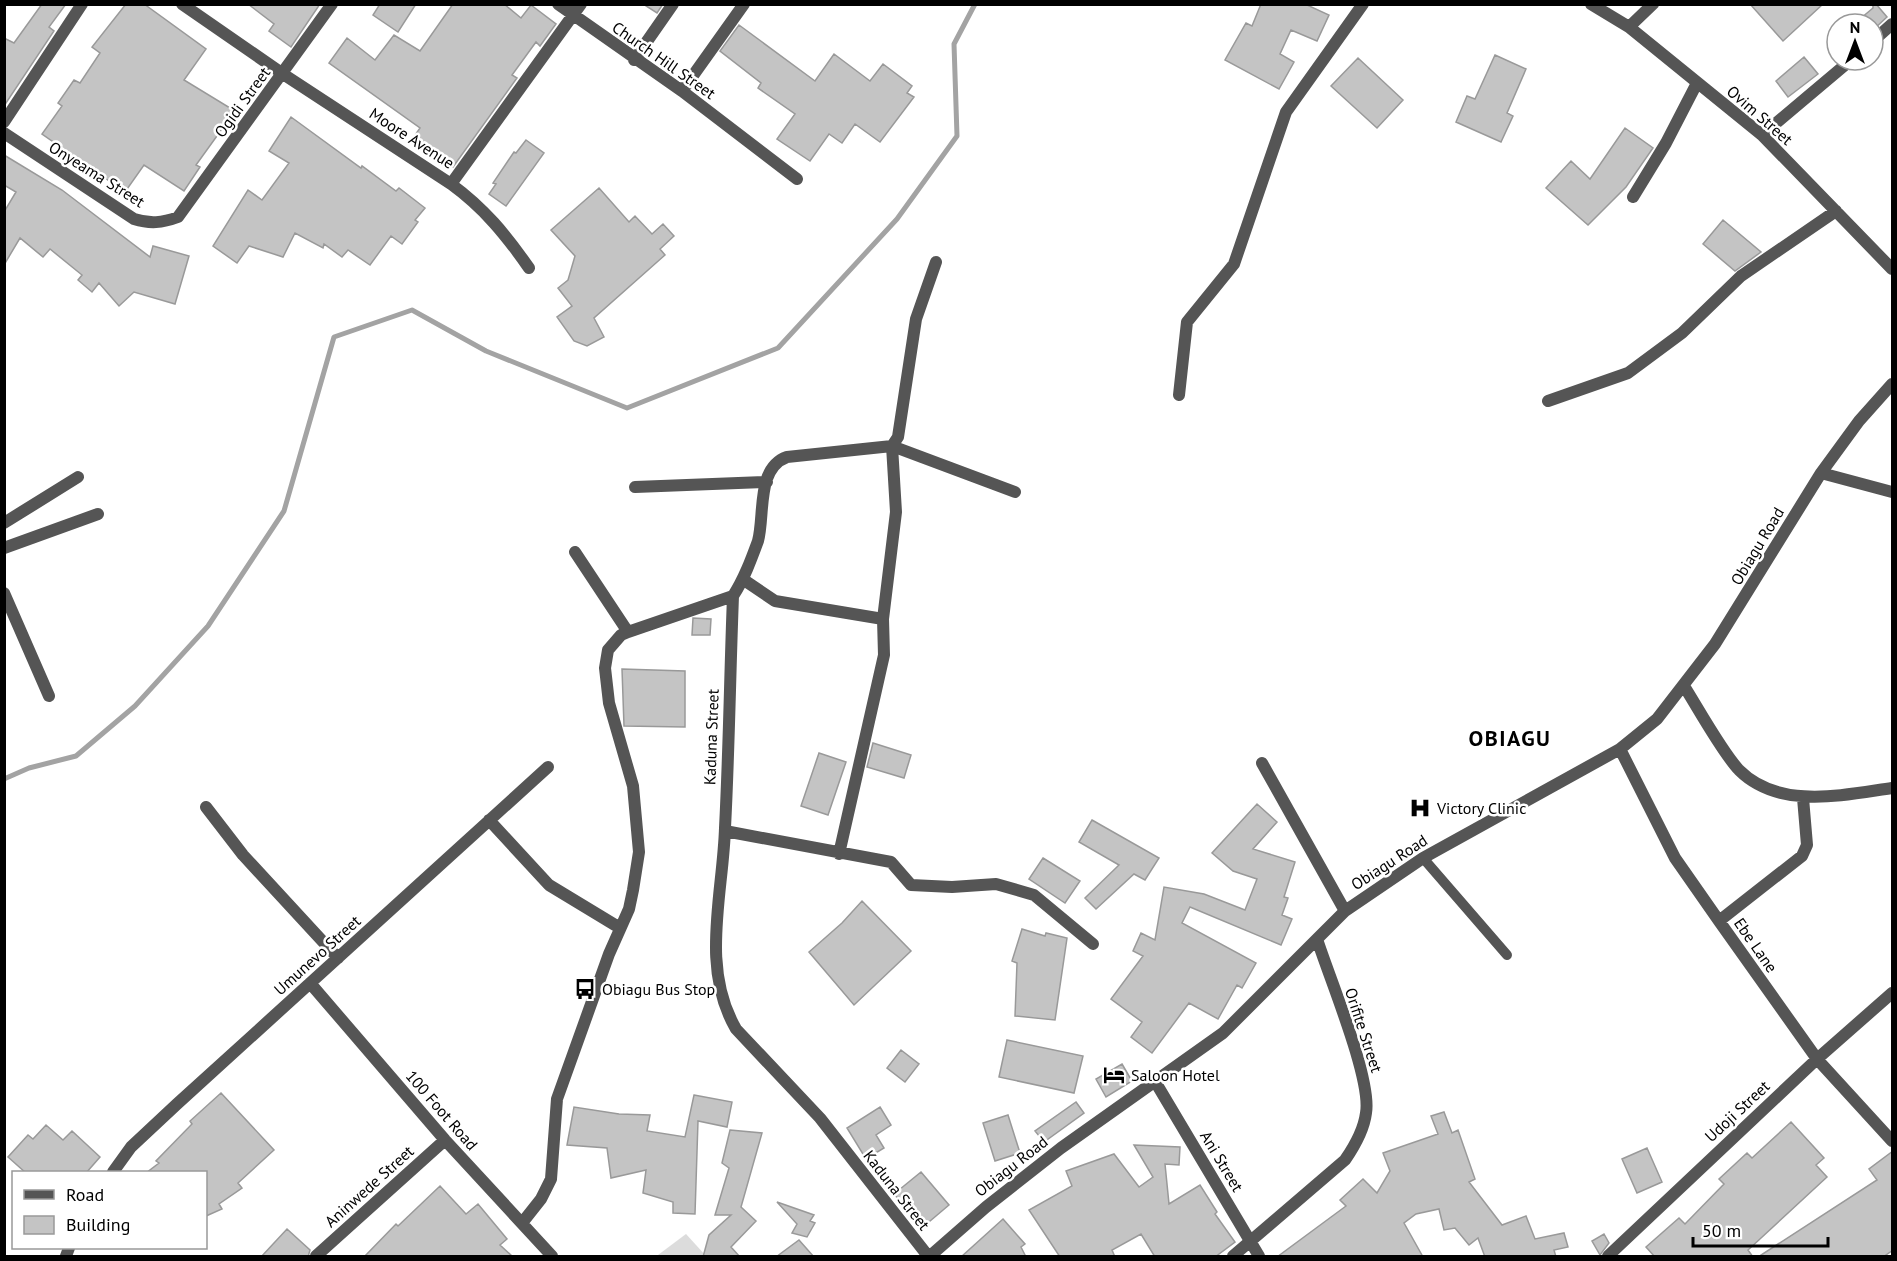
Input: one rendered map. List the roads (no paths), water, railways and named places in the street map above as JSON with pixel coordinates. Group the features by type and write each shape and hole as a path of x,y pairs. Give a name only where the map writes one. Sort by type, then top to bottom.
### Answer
{"street":[{"path":"4,122 82,4"},
{"name":"Moore Avenue","path":"182,4 283,74 451,184 581,4"},
{"name":"Ogidi Street","path":"178,217 332,4"},
{"name":"Church Hill Street","path":"558,4 682,92 798,179"},
{"path":"634,60 673,4"},
{"path":"682,92 744,4"},
{"path":"1179,395 1187,322 1234,264 1286,112 1363,4"},
{"name":"Ovim Street","path":"1591,4 1629,27 1762,135 1893,269"},
{"path":"1629,27 1653,4"},
{"path":"1762,135 1837,72"},
{"path":"1633,197 1666,143 1697,83"},
{"name":"Onyeama Street","path":"4,133 134,219 157,223 178,217"},
{"path":"451,184 476,202 502,229 529,268"},
{"path":"1548,401 1628,373 1682,333 1741,276 1836,211"},
{"path":"839,854 884,655 883,619 896,512 892,446 898,437 916,319 936,262"},
{"name":"Obiagu Road","path":"929,1257 986,1207 1060,1148 1156,1083 1223,1033 1345,911 1423,858 1620,749 1657,718 1684,686 1743,603 1821,474 1858,421 1893,384"},
{"path":"522,1223 541,1199 550,1179 557,1099 620,928 630,909 638,840 633,786 609,703 605,668 608,650 621,635 733,596 744,579 758,538 767,482 771,470 779,459 787,456 892,446 1015,492"},
{"path":"1821,474 1893,492"},
{"path":"4,523 78,477"},
{"path":"634,487 767,482"},
{"path":"4,548 98,514"},
{"path":"575,552 628,632"},
{"path":"744,579 775,601 883,619"},
{"path":"4,593 49,696"},
{"name":"Kaduna Street","path":"733,596 725,831 716,946 726,1012 753,1049 820,1118 929,1257"},
{"path":"1684,686 1738,769 1768,787 1803,798 1893,788"},
{"name":"Ebe Lane","path":"1620,749 1675,858 1817,1059 1893,1141"},
{"path":"1262,763 1345,911"},
{"name":"Umunevo Street","path":"114,1171 131,1147 548,766"},
{"path":"1719,921 1802,856 1807,844 1803,798"},
{"path":"206,807 243,855 338,958"},
{"path":"489,820 549,885 620,928"},
{"path":"725,831 891,862 911,885 952,887 996,884 1034,895 1093,944"},
{"name":"Orifite Street","path":"1233,1257 1345,1160 1366,1115 1365,1082 1317,939"},
{"name":"100 Foot Road","path":"310,983 445,1140 552,1257"},
{"name":"Udoji Street","path":"1609,1256 1817,1059 1893,993"},
{"name":"Ani Street","path":"1156,1083 1259,1257"},
{"name":"Aninwede Street","path":"316,1257 445,1140"}],"lane":[{"path":"1423,858 1507,955"}],"waterway":[{"path":"4,779 29,768 76,756 135,706 208,626 284,511 334,337 412,310 486,351 627,408 778,348 897,219 957,136 954,44 975,4"}],"place":[{"name":"Victory Clinic","path":"1420,808"},
{"name":"Obiagu Bus Stop","path":"585,989"},
{"name":"Saloon Hotel","path":"1114,1075"}],"district":[{"name":"OBIAGU","path":"1510,738"}]}
